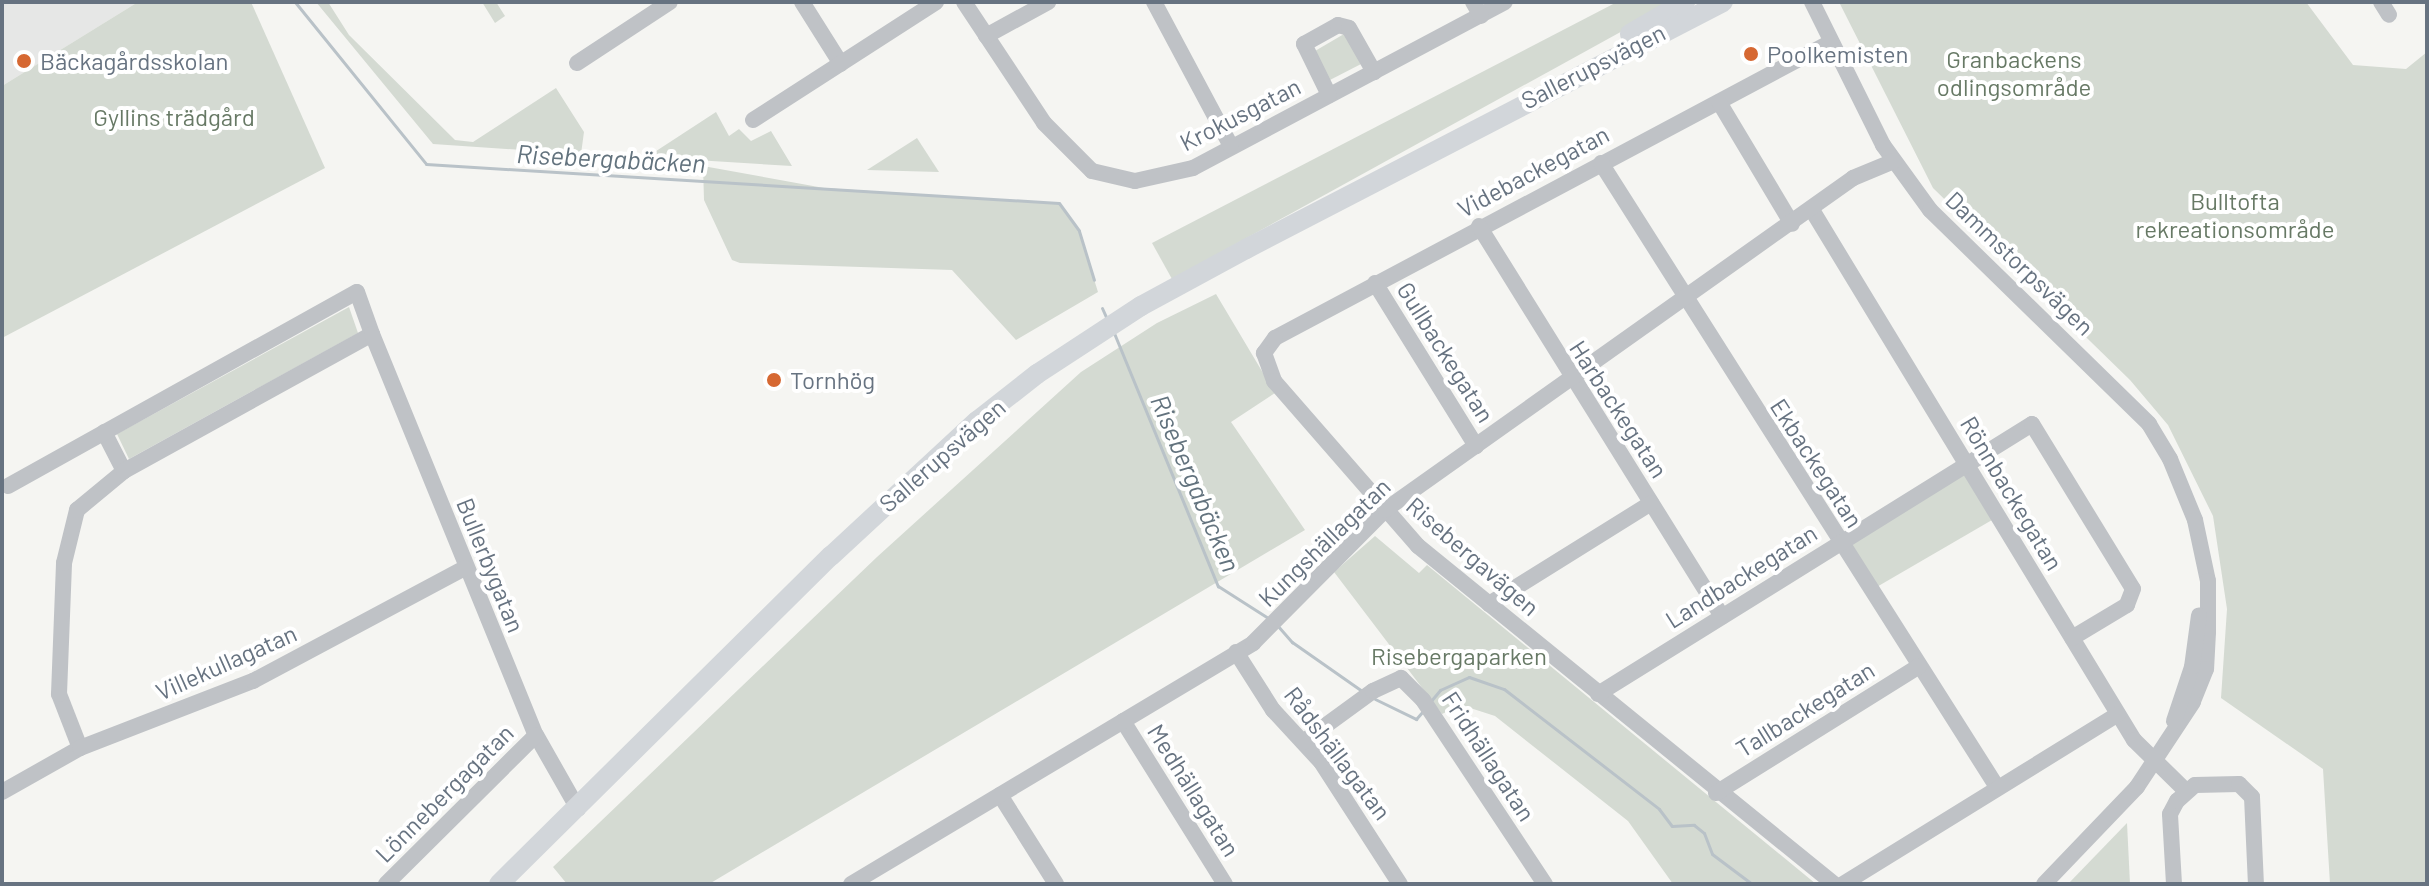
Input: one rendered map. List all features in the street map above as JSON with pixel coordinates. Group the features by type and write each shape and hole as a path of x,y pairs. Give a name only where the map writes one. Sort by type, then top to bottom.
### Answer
{"main road":[{"name":"Sallerupsvägen","path":"1464,132 1685,2"},
{"name":"Sallerupsvägen","path":"499,884 903,488 1013,393 1141,306 1464,132 1723,2"}],"street":[{"path":"577,63 670,2"},
{"path":"802,2 841,64"},
{"path":"753,120 936,2"},
{"name":"Krokusgatan","path":"964,2 1044,123 1092,171 1135,181 1166,176 1231,146 1374,72 1477,9 1505,2"},
{"path":"986,36 1048,2"},
{"path":"1154,2 1231,146"},
{"name":"Dammstorpsvägen","path":"1812,2 1894,161 1930,210 2149,424 2185,491 2201,550 2192,667 2166,745 2137,787 2044,884"},
{"path":"1329,95 1304,44 1338,25 1349,28 1374,72"},
{"name":"Videbackegatan","path":"1264,353 1275,338 1375,283 1831,42"},
{"path":"1719,102 1792,224"},
{"name":"Kungshällagatan","path":"851,884 1264,633 1385,510 1853,178 1894,161"},
{"name":"Ekbackegatan","path":"1601,163 1684,300 1997,787"},
{"name":"Rönnbackegatan","path":"1812,210 2118,714 2155,761 2185,790"},
{"name":"Harbackegatan","path":"1479,226 1570,379 1722,617"},
{"name":"Gullbackegatan","path":"1375,283 1476,446"},
{"name":"Bullerbygatan","path":"8,486 357,292 465,568 536,735 578,809"},
{"path":"80,748 59,694 64,563 77,510 124,471 372,334"},
{"name":"Risebergavägen","path":"1264,353 1274,381 1418,546 1716,793 1834,884"},
{"name":"Landbackegatan","path":"1598,694 2032,424 2133,589 2127,605 2072,638"},
{"path":"104,432 124,471"},
{"path":"1489,604 1651,503"},
{"name":"Villekullagatan","path":"2,792 80,748 253,681 465,568"},
{"name":"Rådshällagatan","path":"1236,652 1273,710 1303,742 1360,817 1400,884"},
{"name":"Tallbackegatan","path":"1716,793 1919,666"},
{"name":"Fridhällagatan","path":"1303,742 1367,695 1401,678 1423,700 1545,884"},
{"path":"1843,884 2118,714"},
{"name":"Medhällagatan","path":"1123,721 1225,884"},
{"name":"Lönnebergagatan","path":"386,884 536,735"},
{"path":"2174,884 2170,814 2185,790 2239,784 2249,789 2256,884"},
{"path":"1000,795 1056,884"},
{"path":"876,869 886,884"}],"shaded area":[{"name":"Bäckagårdsskolan","path":"2,2 138,2 2,86"}],"green space":[{"name":"Gyllins trädgård","path":"138,2 251,2 325,168 2,338 2,86"},
{"path":"316,2 328,2 349,35 455,140 473,142 556,88 584,132 581,154 433,144"},
{"path":"482,2 496,2 505,16 495,23"},
{"path":"1617,2 1675,2 1172,279 1152,243"},
{"name":"Bulltofta rekreationsområde","path":"1839,2 2306,2 2353,65 2406,69 2427,52 2427,884 2330,884 2323,769 2221,698 2227,609 2213,516 2168,425 2130,380 1933,188"},
{"path":"1344,34 1363,63 1328,81 1315,51"},
{"path":"716,112 729,136 739,129 751,141 771,131 792,166 647,157"},
{"path":"917,138 939,172 867,170"},
{"path":"703,166 824,188 1059,203 1079,231 1098,292 1016,340 952,270 740,263 732,260 704,200"},
{"path":"1216,294 1275,393 1231,422 1305,530 709,884 567,884 553,867 877,557 1081,372 1157,323"},
{"path":"349,307 358,333 129,459 117,434"},
{"path":"1964,474 1992,520 1875,588 1849,546"},
{"name":"Risebergaparken","path":"1375,536 1419,573 1427,565 1816,884 1673,884 1628,821 1495,716 1461,705 1442,714 1334,572"},
{"path":"2127,823 2130,884 2068,884"}],"waterway":[{"name":"Risebergabäcken","path":"295,2 426,164 1059,203 1079,231 1094,280"},
{"name":"Risebergabäcken","path":"1102,308 1107,319"},
{"name":"Risebergabäcken","path":"1114,333 1218,586 1268,618"},
{"name":"Risebergabäcken","path":"1277,625 1292,642 1362,691"},
{"name":"Risebergabäcken","path":"1430,702 1440,690 1469,677 1504,689 1659,809 1672,826 1694,825 1704,833 1712,854 1752,884"},
{"name":"Risebergabäcken","path":"1375,699 1416,719 1423,711"}],"place":[{"name":"Poolkemisten","path":"1751,54"},
{"name":"Bäckagårdsskolan","path":"24,61"},
{"name":"Tornhög","path":"774,380"}],"park label":[{"name":"Granbackens odlingsområde","path":"2014,73"}]}
